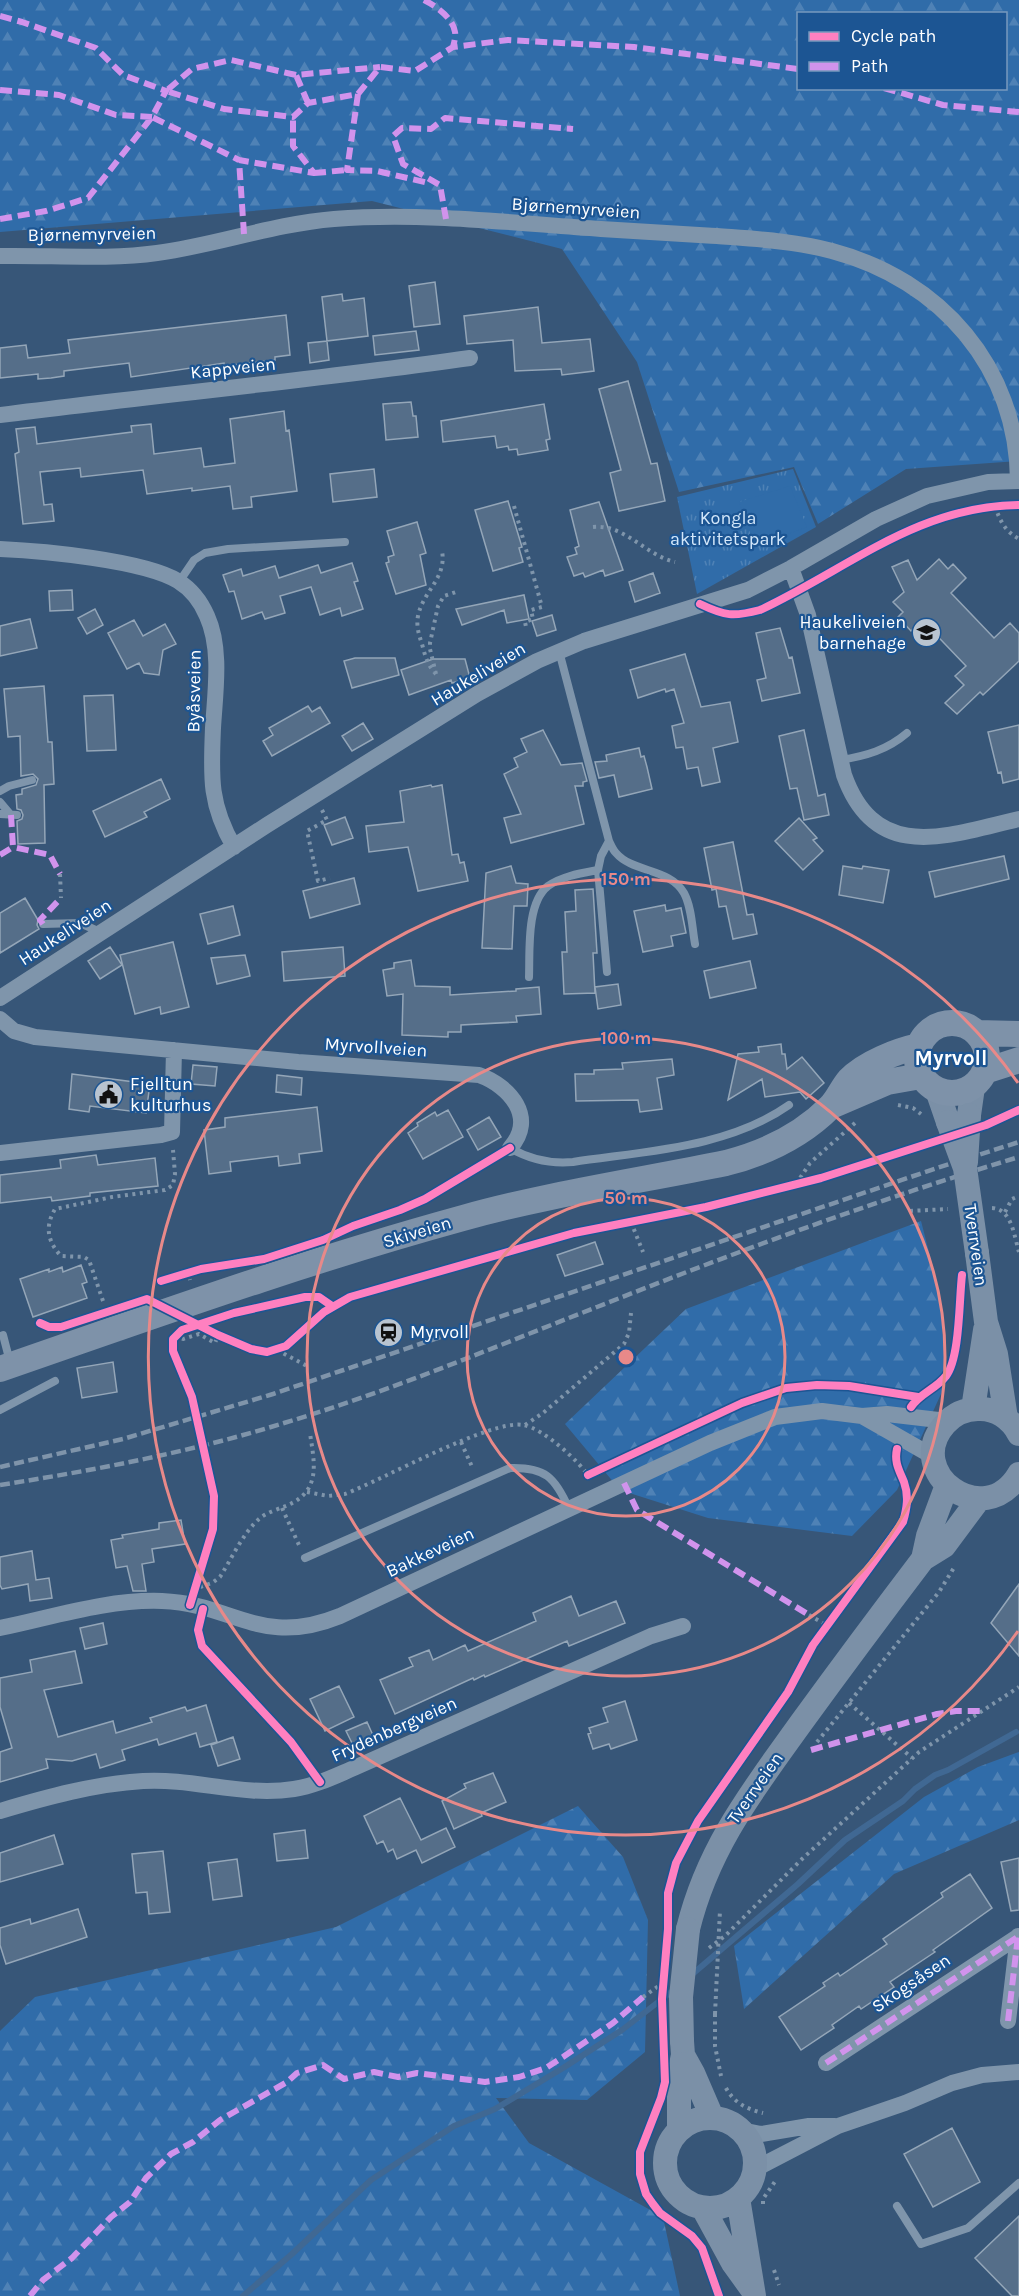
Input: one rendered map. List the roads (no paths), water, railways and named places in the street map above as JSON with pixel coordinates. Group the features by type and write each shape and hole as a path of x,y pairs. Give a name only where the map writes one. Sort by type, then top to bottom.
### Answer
{"main road":[{"path":"979,1079 987,1051 977,1033 968,1026 945,1023 925,1035 919,1046 917,1057 929,1083 955,1093 1019,1060"},
{"path":"977,1033 1019,1034"},
{"name":"Skiveien","path":"831,1106 850,1079 889,1056 919,1046"},
{"name":"Tverrveien","path":"965,1168 979,1079"},
{"name":"Skiveien","path":"6,1367 252,1283 465,1217 757,1154 788,1138 831,1106 887,1082 929,1083"},
{"name":"Tverrveien","path":"929,1083 965,1168 986,1322 1015,1427"},
{"name":"Tverrveien","path":"986,1322 973,1409 990,1410 1015,1427"},
{"path":"973,1409 955,1415 947,1421 937,1438 934,1457 940,1477 961,1495 979,1499 1003,1491 1019,1474"},
{"name":"Tverrveien","path":"923,1559 928,1536 947,1485"},
{"name":"Tverrveien","path":"703,2208 693,2205 676,2194 666,2176 664,2166 668,2146 679,2129 679,2074 683,2055 681,1997 688,1929 700,1883 727,1828 797,1729 923,1559 944,1546 979,1499"},
{"name":"Tverrveien","path":"683,2055 712,2117"},
{"path":"679,2129 694,2120 712,2117 723,2119 741,2130 752,2147 755,2169 746,2190 738,2198 722,2207 703,2208 733,2264 752,2292"},
{"path":"738,2198 752,2292"}],"street":[{"name":"Bjørnemyrveien","path":"0,255 155,254 288,224 390,217 454,219 742,238 829,250 870,263 910,285 941,308 967,335 988,367 1006,406 1016,444 1018,481"},
{"name":"Kappveien","path":"0,415 315,380 470,358"},
{"name":"Haukeliveien","path":"0,998 100,932 477,694 559,650 600,635 748,590 876,519 927,496 977,484 1018,481"},
{"name":"Byåsveien","path":"0,549 113,562 153,571 179,582 200,603 212,628 216,669 212,790 219,819 234,847"},
{"path":"791,568 808,615 840,760 848,787 860,806 883,828 897,835 917,838 937,837 1019,819"},
{"name":"Myrvollveien","path":"0,1019 14,1031 35,1037 298,1062 479,1075 509,1092 517,1106 521,1129 510,1148"},
{"path":"0,1153 172,1132 174,1050"},
{"name":"Bakkeveien","path":"0,1628 128,1602 163,1601 190,1605 243,1622 269,1627 291,1629 314,1625 340,1616 718,1440 775,1417 822,1411 862,1416 887,1414 947,1421"},
{"name":"Bakkeveien","path":"862,1416 934,1457"},
{"name":"Frydenbergveien","path":"0,1811 62,1793 144,1781 169,1781 241,1790 272,1791 308,1786 354,1768 651,1636 682,1626"},
{"name":"Skogsåsen","path":"1008,2021 1019,1936"},
{"name":"Skogsåsen","path":"826,2063 1019,1936"},
{"path":"755,2169 838,2126 905,2103 967,2078 1002,2072 1019,2072"},
{"path":"741,2130 761,2134 809,2126 838,2126"}],"lane":[{"path":"179,582 194,560 205,553 228,549 345,542"},
{"path":"559,650 609,841 617,854 630,863 670,880 679,887 687,901 695,944"},
{"path":"840,760 879,751 898,741 907,733"},
{"path":"0,791 9,786 32,780"},
{"path":"0,802 14,815 0,814"},
{"path":"607,972 598,870 601,856 609,841"},
{"path":"529,977 533,914 544,889 555,882 598,870"},
{"path":"43,924 80,923 100,932"},
{"path":"510,1148 533,1159 555,1163 573,1162 719,1137 755,1126 789,1105"},
{"path":"3,1335 6,1367"},
{"path":"0,1410 55,1382"},
{"path":"305,1558 510,1468 542,1471 555,1481 569,1509"},
{"path":"897,2206 921,2244 968,2228 1018,2186"}],"waterway":[{"path":"689,1977 798,1884 845,1840 903,1801 935,1775 1016,1732"},
{"path":"243,2296 371,2180 454,2126 495,2109 563,2068 622,2030 675,1989"}],"railway":[{"path":"0,1467 123,1439 273,1394 1019,1142"},
{"path":"0,1485 179,1451 324,1410 442,1368 806,1228 1019,1157"}],"place":[{"name":"Haukeliveien barnehage","path":"927,632"},
{"name":"Fjelltun kulturhus","path":"109,1094"},
{"name":"Myrvoll","path":"389,1332"}],"district":[{"name":"Myrvoll","path":"951,1058"}],"park label":[{"name":"Kongla aktivitetspark","path":"728,528"}]}
